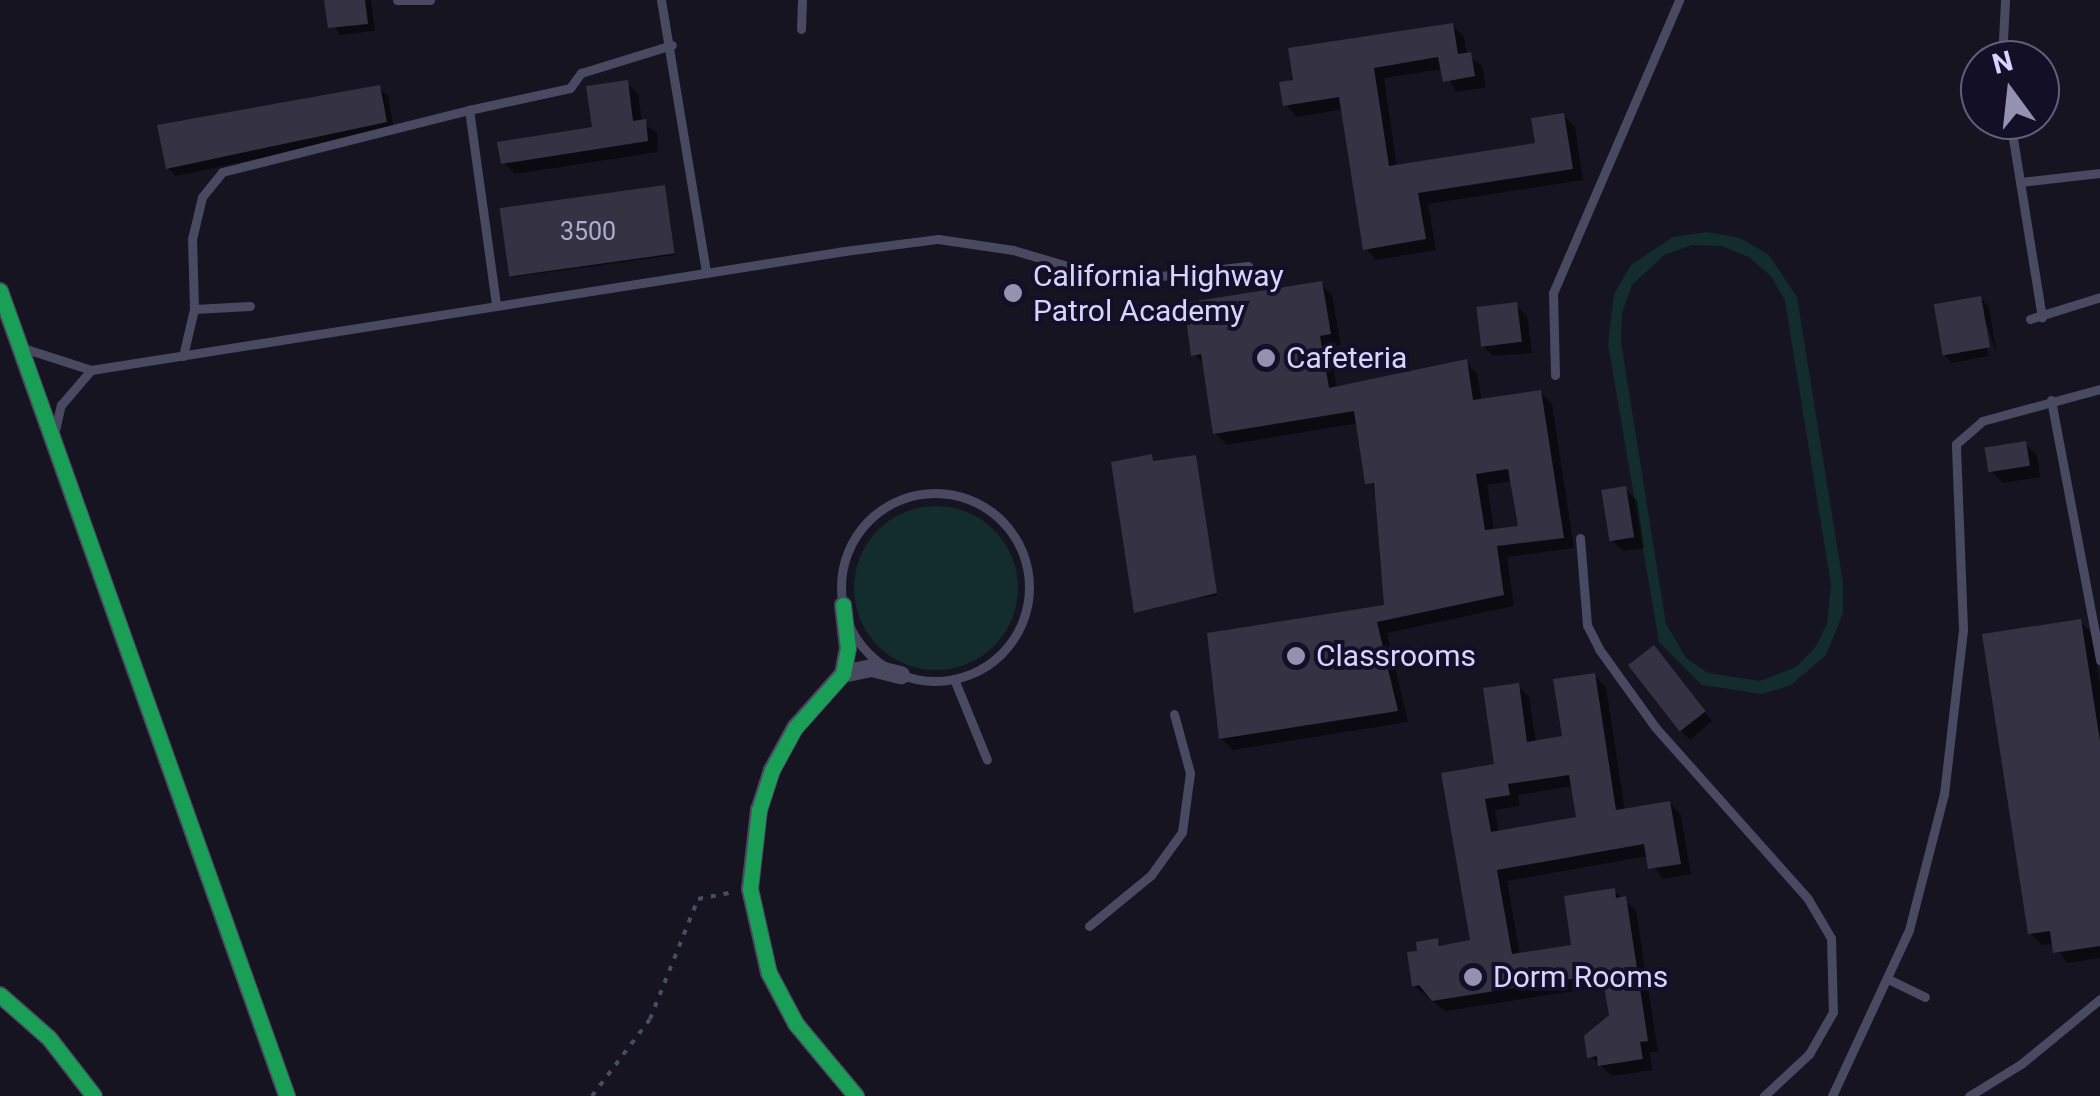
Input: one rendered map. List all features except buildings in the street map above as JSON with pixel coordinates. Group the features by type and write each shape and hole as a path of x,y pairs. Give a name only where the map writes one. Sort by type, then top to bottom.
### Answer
{"street":[{"path":"0,291 287,1096"},
{"path":"843,605 848,648 843,674 795,728 772,770 759,810 750,888 768,973 796,1024 856,1096"},
{"path":"843,674 872,668 901,674"},
{"path":"0,994 49,1038 94,1096"}],"lane":[{"path":"398,0 430,0"},
{"path":"661,0 672,45 706,273"},
{"path":"801,29 802,0"},
{"path":"1555,374 1553,293 1679,0"},
{"path":"2003,40 2005,0"},
{"path":"183,356 194,310 192,239 202,197 222,172 570,88 581,73 672,45"},
{"path":"469,110 496,304"},
{"path":"2013,140 2042,318"},
{"path":"2020,182 2100,173"},
{"path":"21,346 91,370 496,304 938,239 1013,250 1118,281 1248,266"},
{"path":"2030,319 2100,296"},
{"path":"194,310 250,306"},
{"path":"55,453 61,405 91,370"},
{"path":"1832,1096 1888,979 1928,866 1956,711 1964,629 1956,444 1982,420 2100,389"},
{"path":"2051,400 2100,660"},
{"path":"941,493 989,510 1021,548 1029,598 1010,644 985,666 954,679 901,674 863,647 843,605 845,559 881,510 909,497 941,493"},
{"path":"1580,538 1587,625 1599,649 1655,727 1808,899 1831,938 1832,1012 1809,1054 1764,1096"},
{"path":"954,679 987,760"},
{"path":"1089,926 1151,875 1182,832 1190,773 1174,714"},
{"path":"1888,979 1925,997"},
{"path":"1969,1096 2020,1064 2100,998"}],"path":[{"path":"592,1096 650,1019 698,900 750,888"}],"green space":[{"path":"1707,232 1740,238 1769,255 1797,297 1843,583 1843,613 1826,655 1791,685 1762,694 1702,685 1659,642 1608,344 1614,294 1631,265 1673,237","holes":["1692,245 1721,246 1749,257 1771,276 1785,301 1831,585 1827,624 1815,648 1796,667 1760,681 1708,673 1686,658 1666,624 1621,342 1622,313 1632,285 1664,255"]},
{"path":"936,506 968,512 994,530 1012,556 1018,588 1012,620 994,646 968,664 936,670 904,664 878,646 860,620 854,588 860,556 878,530 904,512"}],"cycle path":[{"path":"0,291 287,1096"},
{"path":"843,605 848,648 843,674 795,728 772,770 759,810 750,889 769,973 796,1024 856,1096"},
{"path":"0,995 49,1038 94,1096"}],"place":[{"name":"California Highway Patrol Academy","path":"1013,293"},
{"name":"Cafeteria","path":"1266,358"},
{"name":"Classrooms","path":"1296,656"},
{"name":"Dorm Rooms","path":"1473,977"}]}
